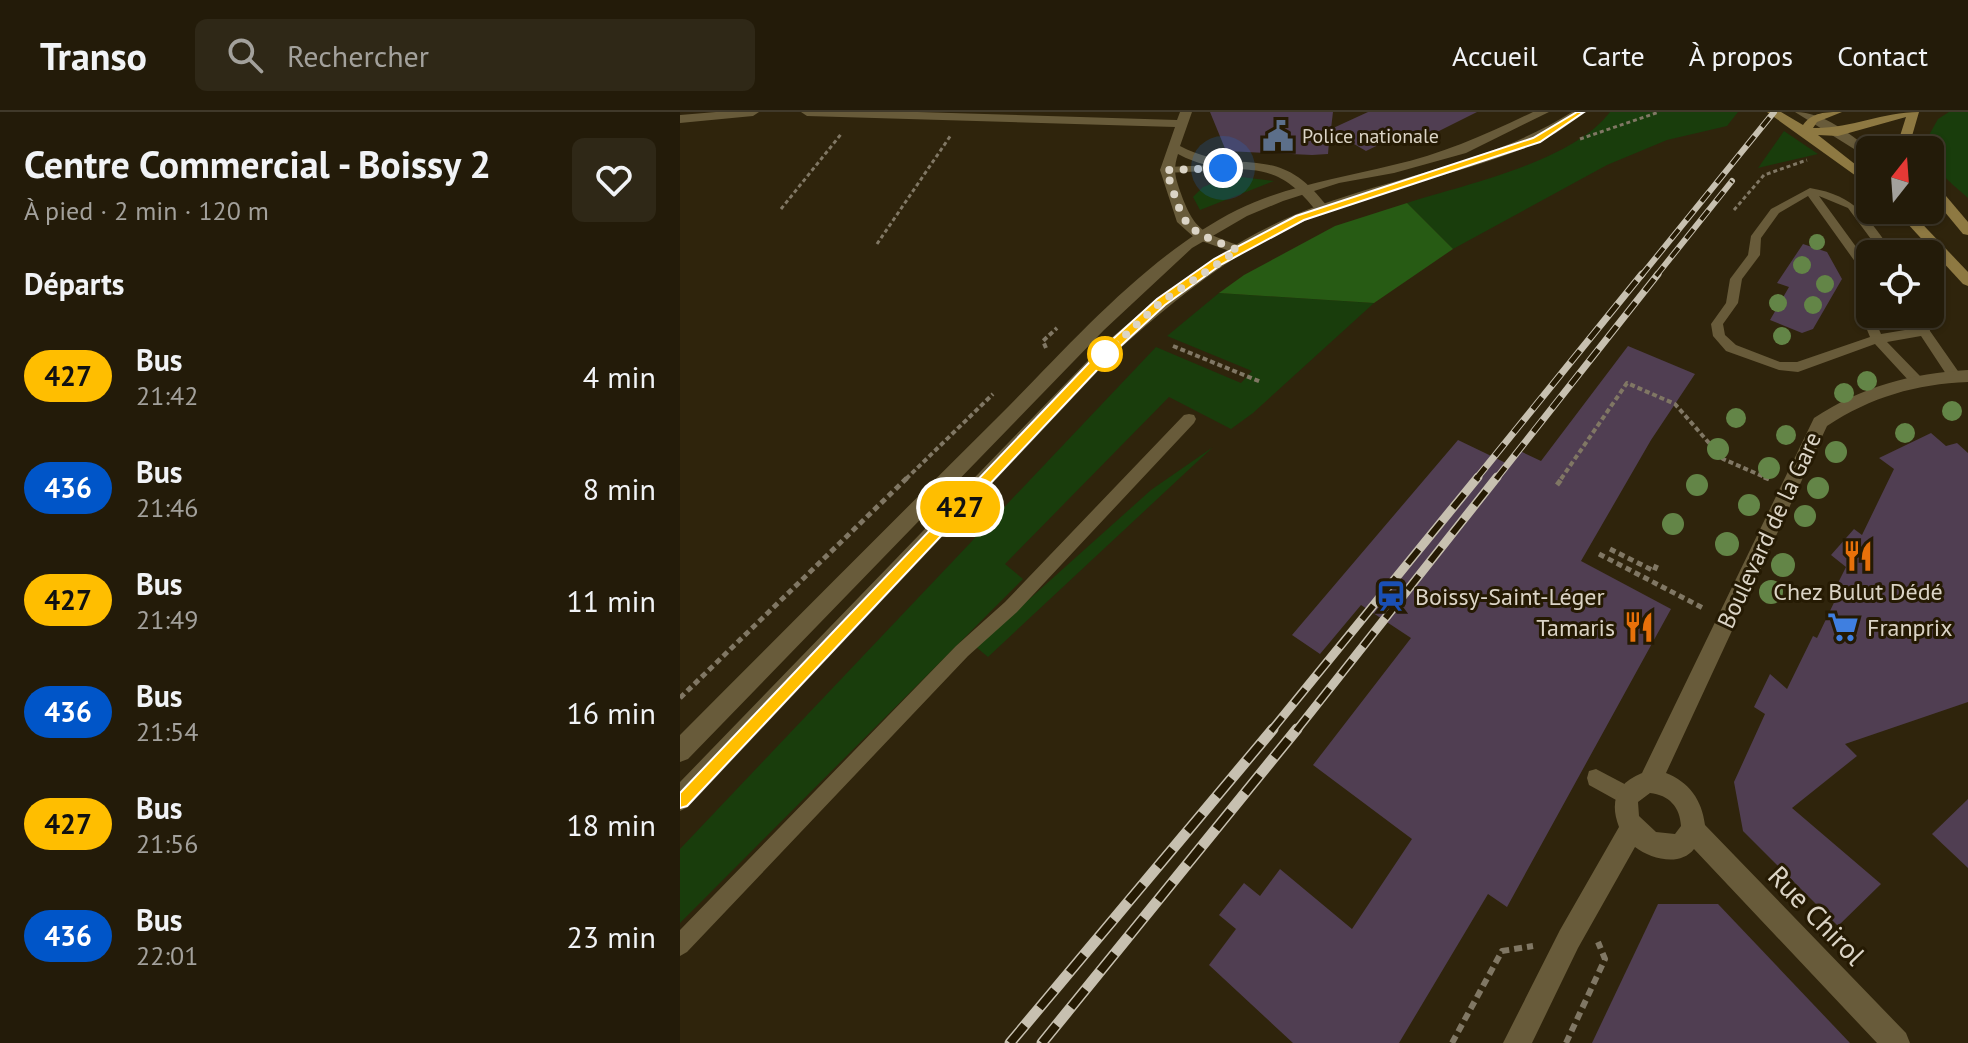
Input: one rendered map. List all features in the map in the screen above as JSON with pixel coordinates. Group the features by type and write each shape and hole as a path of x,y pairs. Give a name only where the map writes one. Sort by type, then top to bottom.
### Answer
{"main road":[{"path":"1773,112 1805,131 1856,171"},
{"path":"1805,131 1807,115 1836,112"},
{"path":"1805,131 1838,132 1911,112 1906,136"},
{"path":"1944,204 1968,231"},
{"path":"1915,224 1968,281"}],"street":[{"path":"680,119 753,112"},
{"path":"807,112 963,117 1184,118 1166,170 1184,222 1201,236 1238,250"},
{"path":"680,751 1098,326 1168,260 1201,236 1242,213 1309,187 1394,169 1462,150 1543,112"},
{"path":"680,799 1107,351 1161,302 1238,250 1322,209 1536,140 1580,112"},
{"path":"1807,115 1856,145"},
{"path":"1173,147 1198,162 1278,168 1309,187 1322,209"},
{"name":"Boulevard de la Gare","path":"1650,781 1820,422 1844,406 1915,379 1962,376"},
{"path":"1650,781 1667,784 1683,797 1692,813 1693,830 1681,846 1671,848 1650,844 1632,828 1626,817 1627,796 1632,788 1650,781"},
{"path":"1517,1043 1569,939 1632,828"},
{"name":"Rue Chirol","path":"1693,830 1896,1043"}],"lane":[{"path":"1166,170 1251,167"},
{"path":"1878,240 1852,206 1828,194 1810,191 1775,211 1755,238 1754,255 1736,279 1732,303 1717,324 1719,336 1731,348 1756,359 1779,366 1798,367 1877,339 1924,331"},
{"path":"1810,191 1856,255"},
{"path":"1872,328 1877,339 1915,379"},
{"path":"1923,328 1962,376"},
{"path":"680,945 1189,419"},
{"path":"1596,778 1627,796"}],"path":[{"path":"781,209 857,114"},
{"path":"877,244 963,117"},
{"path":"1734,210 1758,177 1768,171 1808,160"},
{"path":"1173,346 1261,382"},
{"path":"1557,485 1627,383 1675,404 1723,459 1788,487"},
{"path":"1610,549 1654,571 1657,564"},
{"path":"1599,554 1725,620"},
{"path":"1566,1043 1605,959 1585,911"},
{"path":"1452,1043 1502,951 1569,939"}],"green space":[{"path":"1610,112 1738,112 1727,126 1667,140 1607,165 1453,249 1407,203 1545,158 1571,145"},
{"path":"1949,112 1968,112 1968,198 1944,176 1944,136 1929,136 1938,119"},
{"path":"1784,131 1818,154 1758,168"},
{"path":"1233,176 1274,181 1200,210 1193,197 1203,187"},
{"path":"1407,203 1453,249 1374,303 1219,293 1244,275 1335,226"},
{"path":"1219,293 1374,303 1253,413 1231,429 1169,397 1005,564 1023,579 680,923 680,849 1156,347 1241,383 1252,371 1167,336"},
{"path":"1213,447 988,657 976,647 1151,490"}],"building":[{"path":"1210,112 1333,112 1331,129 1368,112 1477,112 1417,142 1403,133 1366,151 1330,130 1328,154 1312,155 1226,151"},
{"path":"1803,244 1827,252 1842,279 1813,329 1802,333 1770,320 1789,287 1777,283"},
{"path":"1628,346 1695,374 1651,440 1581,561 1671,609 1507,907 1488,894 1399,1043 1293,1043 1209,965 1236,929 1219,915 1244,883 1260,896 1280,869 1352,929 1412,839 1313,765 1411,638 1361,605 1320,654 1292,635 1458,440 1510,465 1520,451 1541,461"},
{"path":"1931,433 1946,446 1957,443 1968,453 1968,702 1845,744 1857,756 1792,808 1881,884 1838,926 1743,831 1734,782 1765,714 1754,707 1770,674 1787,689 1813,636 1817,638 1841,588 1837,585 1846,567 1831,555 1854,529 1862,535 1894,469 1879,458"},
{"path":"1968,799 1968,868 1932,834"},
{"path":"1658,904 1718,904 1850,1043 1592,1043"}],"railway":[{"path":"1641,276 1774,112"},
{"path":"1656,276 1732,181"},
{"path":"1476,479 1642,274"},
{"path":"1496,479 1658,274"},
{"path":"1271,731 1478,477"},
{"path":"1296,731 1497,477"},
{"path":"1010,1043 1273,729"},
{"path":"1042,1043 1297,729"}],"bus line":[{"name":"427","path":"680,799 1107,351 1161,302 1218,262 1300,218 1536,140 1580,112"}],"place":[{"name":"Police nationale","path":"1278,136"},
{"name":"Chez Bulut Dédé","path":"1858,556"},
{"name":"Boissy-Saint-Léger","path":"1391,596"},
{"name":"Tamaris","path":"1639,627"},
{"name":"Franprix","path":"1843,627"}],"route":[{"path":"1105,354 1161,302 1238,250 1201,236 1185,224 1166,170 1223,168"}]}
